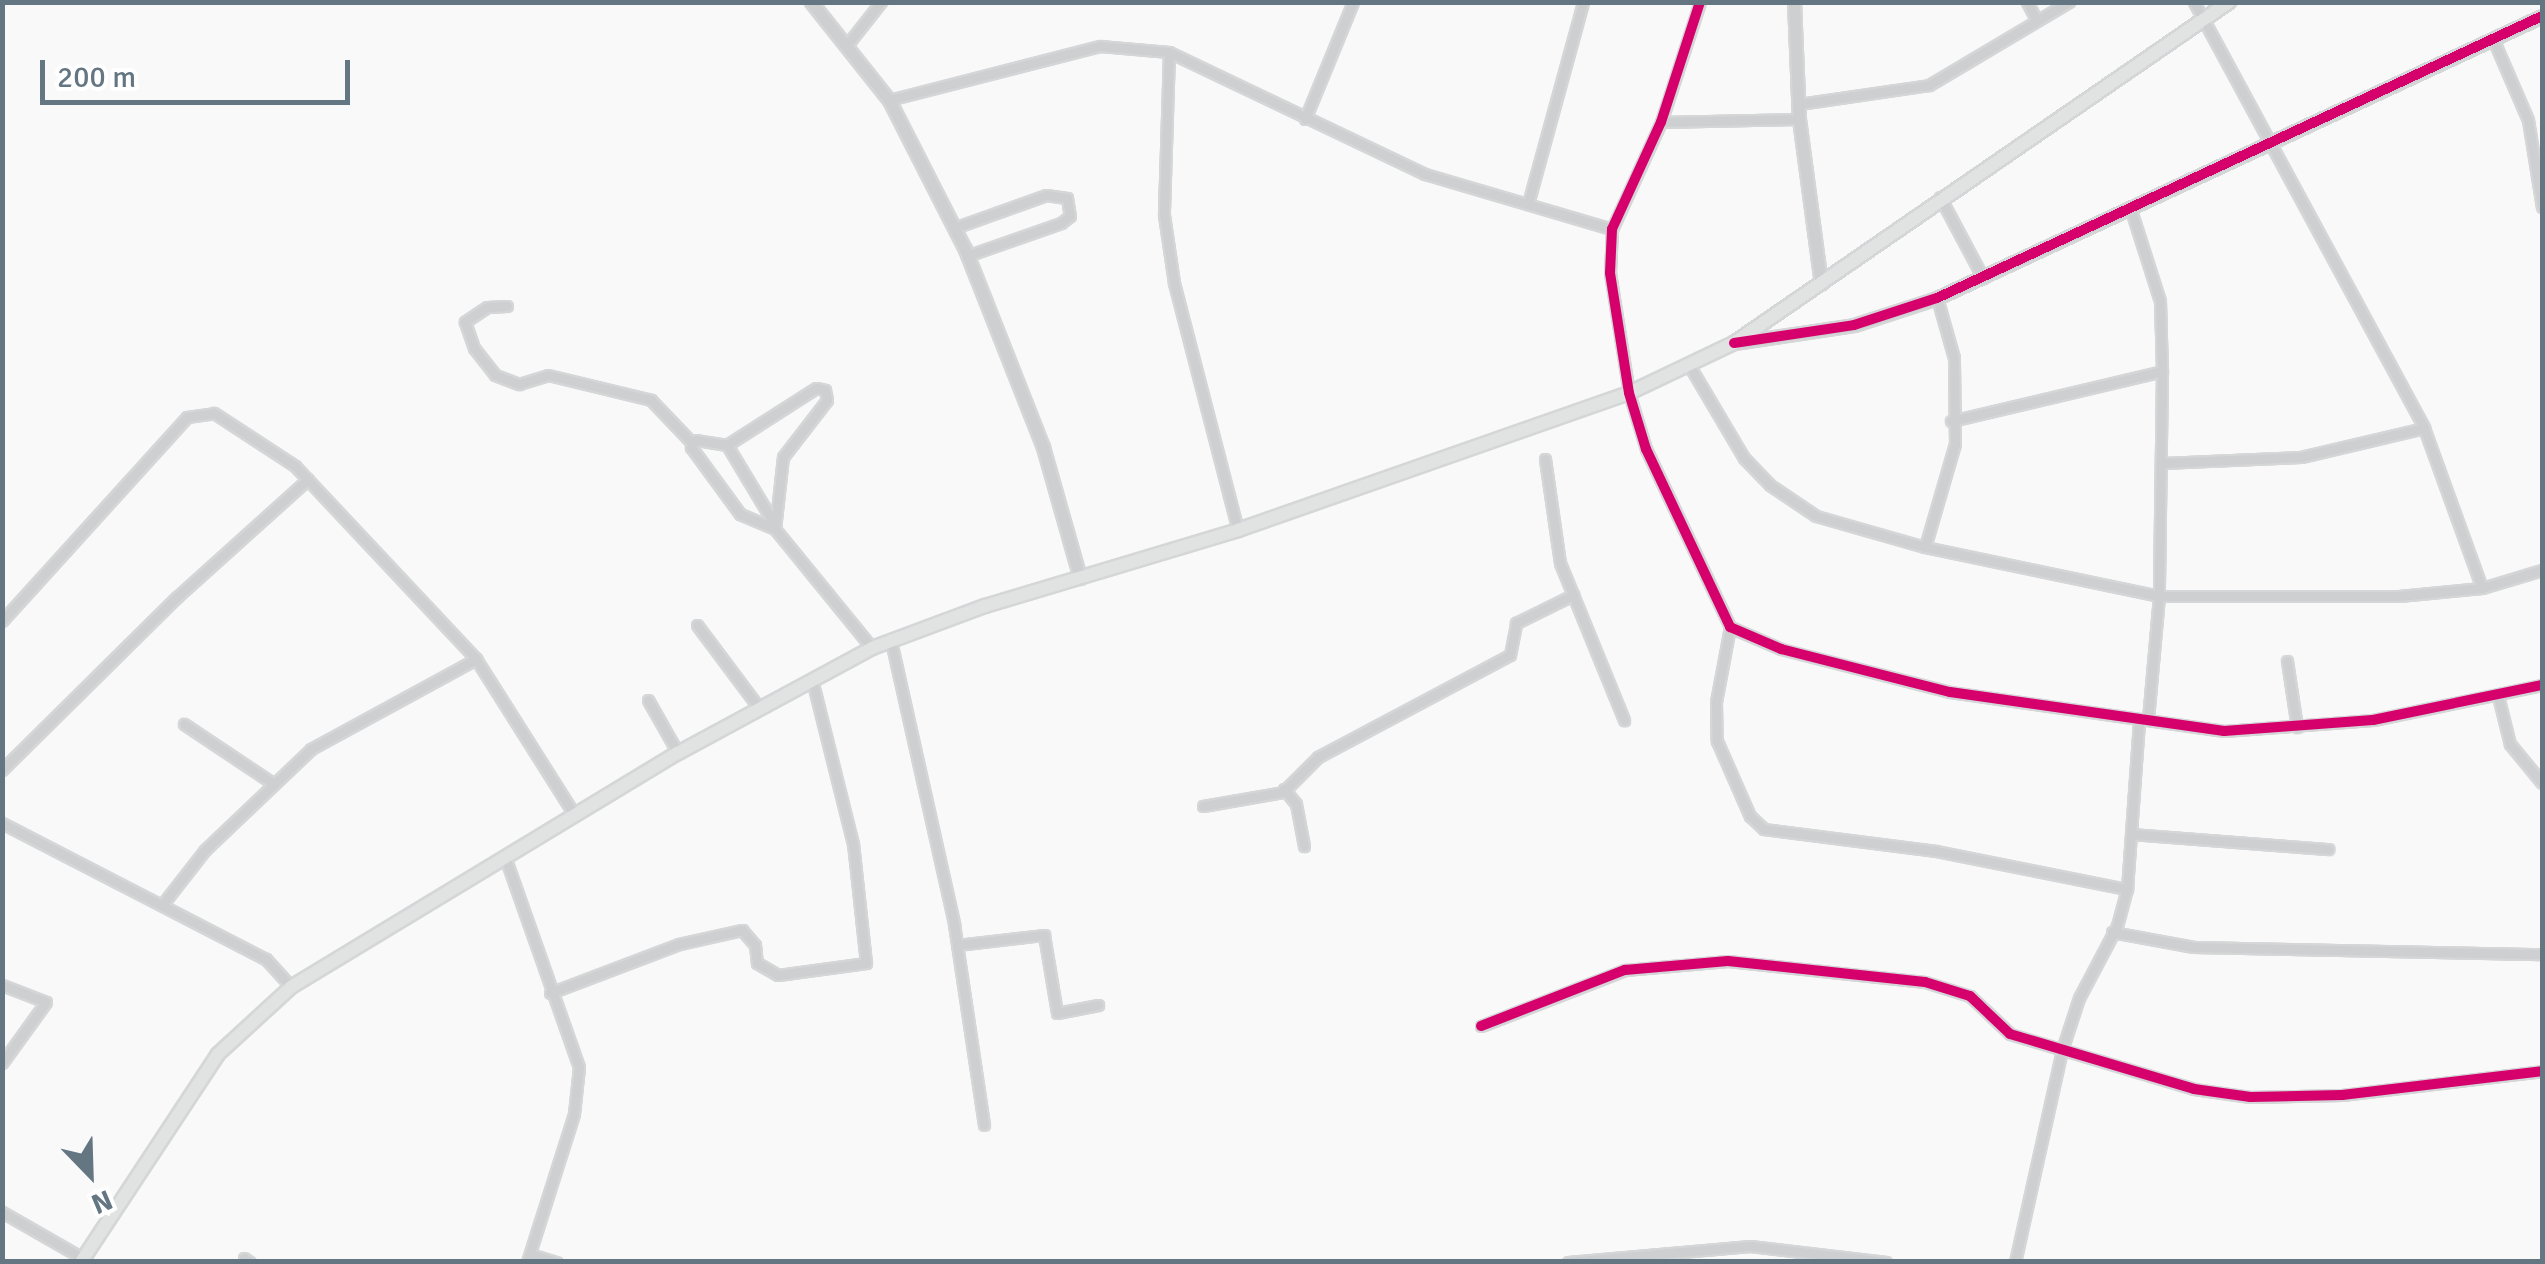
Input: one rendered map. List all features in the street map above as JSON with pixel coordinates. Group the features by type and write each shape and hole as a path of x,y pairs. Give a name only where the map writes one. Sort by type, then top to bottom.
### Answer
{"main road":[{"path":"83,1260 218,1054 292,987 678,753 892,640 1238,530 1629,394 1689,365 1734,343 1940,197 2228,2"}],"street":[{"path":"811,2 889,100 954,228 1043,447 1080,578"},
{"path":"847,45 882,2"},
{"path":"1305,119 1353,2"},
{"path":"1530,200 1584,2"},
{"path":"1700,2 1661,122 1612,229 1613,314 1629,394 1646,448 1730,627 1716,702 1717,741 1750,816 1764,829 1936,851 2126,889"},
{"path":"1794,2 1798,119 1821,284"},
{"path":"2027,2 2036,20"},
{"path":"1799,104 1929,85 2069,2"},
{"path":"2194,2 2274,138 2424,428 2482,588"},
{"path":"1734,343 1854,325 1937,298 2542,16"},
{"path":"2493,40 2528,120 2542,207"},
{"path":"889,100 1100,46 1169,52 1425,174 1530,200 1612,229"},
{"path":"1169,52 1169,249 1238,530"},
{"path":"1661,122 1798,119"},
{"path":"954,228 1046,195 1067,198 1070,216 1061,223 967,256"},
{"path":"1940,197 1984,278"},
{"path":"2015,1262 2062,1050 2126,889 2159,596 2163,463 2160,301 2130,207"},
{"path":"1925,547 1954,460 1951,421 1956,382 1937,298"},
{"path":"507,306 487,307 465,322 474,348 495,374 519,384 548,375 651,400 692,443 740,514 774,525"},
{"path":"1689,365 1744,458 1770,485 1816,516 1925,547 2159,596 2279,600 2482,588 2542,570"},
{"path":"1951,421 2162,371"},
{"path":"692,443 726,446 816,388 825,390 828,400 782,457 774,525"},
{"path":"2,622 188,416 203,411 226,418 308,479 476,658 574,814"},
{"path":"2163,463 2301,457 2424,428"},
{"path":"726,446 774,525 872,648"},
{"path":"1545,459 1548,506 1573,595 1624,720"},
{"path":"2,770 176,597 308,479"},
{"path":"1203,806 1284,789 1318,757 1510,655 1516,623 1573,595"},
{"path":"697,625 759,708"},
{"path":"1730,627 1780,649 1950,692 2224,731 2373,720 2542,685"},
{"path":"892,640 957,945 984,1125"},
{"path":"162,905 206,850 311,749 476,658"},
{"path":"2287,662 2296,726"},
{"path":"550,993 688,942 742,930 756,945 756,963 778,975 866,962 853,844 812,679"},
{"path":"2498,696 2510,744 2542,782"},
{"path":"648,700 678,753"},
{"path":"184,724 274,784"},
{"path":"1284,789 1296,804 1304,846"},
{"path":"2,823 266,958 292,987"},
{"path":"2132,834 2328,849"},
{"path":"505,857 578,1080 528,1258 557,1262"},
{"path":"2112,932 2194,948 2542,954"},
{"path":"957,945 1044,935 1057,1012 1098,1005"},
{"path":"1482,1026 1625,970 1728,961 1924,982 1970,996 2010,1034 2170,1084 2250,1096 2342,1095 2542,1070"},
{"path":"2,985 46,1002 2,1062"},
{"path":"2,1212 83,1260"},
{"path":"1568,1262 1750,1246 1886,1262"},
{"path":"1692,1262 1696,1250"}],"cycle path":[{"path":"1700,2 1661,122 1612,229 1610,273 1629,393 1646,449 1730,627 1781,649 1950,692 2224,731 2373,720 2542,685"},
{"path":"1734,343 1854,325 1937,298 2542,16"},
{"path":"1481,1026 1625,970 1728,961 1925,982 1970,996 2010,1034 2194,1089 2250,1097 2342,1095 2542,1071"}]}
